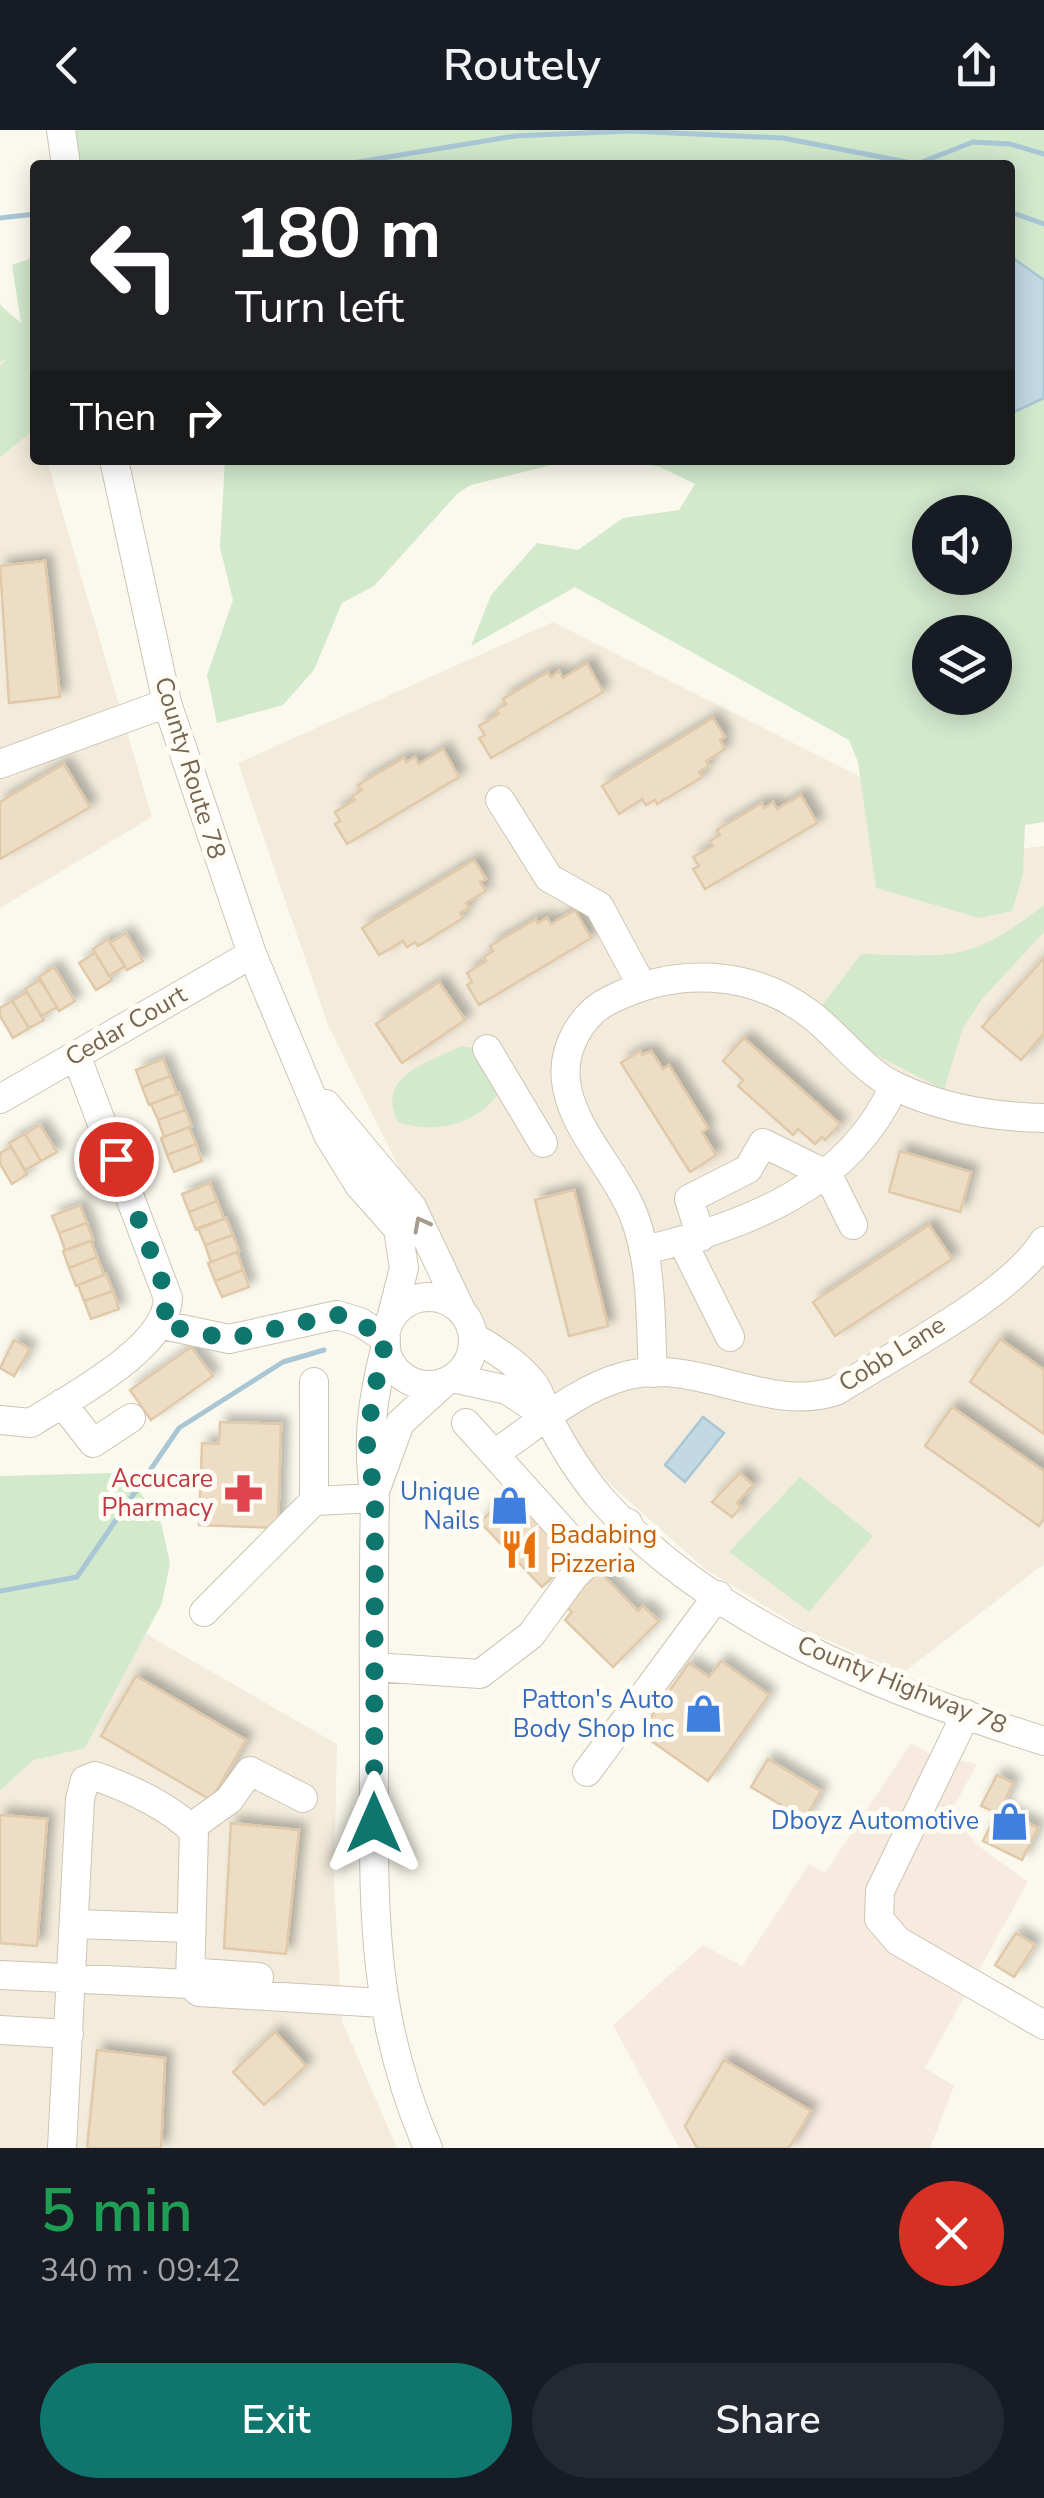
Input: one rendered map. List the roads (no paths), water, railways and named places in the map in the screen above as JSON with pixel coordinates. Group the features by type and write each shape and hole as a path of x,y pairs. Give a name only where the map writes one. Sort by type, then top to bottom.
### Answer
{"street":[{"path":"61,130 65,160"},
{"name":"County Route 78","path":"115,465 167,703 252,954 346,1167 398,1229 404,1268 372,1401 367,1446 375,1498"},
{"path":"0,764 167,703"},
{"path":"500,800 548,878 599,906 642,986"},
{"name":"Cedar Court","path":"0,1100 252,954"},
{"path":"653,1373 646,1250 625,1194 570,1101 565,1080 570,1045 580,1026 604,1002 642,986 709,976 745,982 784,997 812,1015 894,1086 986,1116 1044,1118"},
{"path":"487,1049 543,1143"},
{"path":"0,1420 31,1423 153,1339 162,1325 168,1298 76,1055"},
{"name":"County Route 78","path":"300,1065 330,1108 412,1207 468,1324"},
{"path":"646,1250 748,1220 828,1175 886,1106 894,1086"},
{"path":"730,1337 692,1239 689,1199 748,1170 763,1143 828,1175 853,1226"},
{"name":"Cobb Lane","path":"494,1454 582,1392 628,1375 697,1376 786,1398 811,1399 836,1390 984,1297 1021,1267 1044,1241"},
{"path":"428,2148 390,2040 380,1994 375,1498 392,1436 409,1412 449,1380 469,1360 468,1324 439,1298 425,1297 400,1308 388,1334 389,1358 406,1378 418,1384 449,1380"},
{"path":"162,1325 229,1339 338,1315 388,1334"},
{"name":"County Highway 78","path":"468,1324 535,1386 549,1418 601,1498 718,1596 813,1652 1044,1742"},
{"name":"County Highway 78","path":"449,1380 507,1390 549,1418"},
{"path":"314,1382 314,1501"},
{"path":"62,1402 93,1443 131,1418"},
{"path":"466,1423 574,1544"},
{"path":"204,1612 314,1501 375,1498"},
{"path":"374,1667 480,1674 530,1635 574,1576 628,1524"},
{"path":"587,1772 718,1596"},
{"path":"966,1714 880,1891 880,1919 898,1941 1044,2025"},
{"path":"190,1828 229,1800 250,1772 302,1798"},
{"path":"62,2148 80,1800 86,1780 95,1776 115,1783 190,1828"},
{"path":"190,1828 190,1984"},
{"path":"76,1924 192,1928"},
{"path":"0,1975 190,1984 199,1992 380,1994"},
{"path":"0,2030 68,2034"}],"water":[{"path":"1015,260 1044,280 1044,398 1015,412"},
{"path":"703,1417 724,1433 685,1482 665,1465"}],"waterway":[{"path":"370,160 515,136 630,131 783,138 896,160"},
{"path":"927,160 973,142 1010,144 1044,154"},
{"path":"1015,214 1044,224"},
{"path":"0,218 30,215"},
{"path":"0,1591 77,1577 179,1428 283,1362 324,1350"}],"place":[{"name":"Accucare Pharmacy","path":"243,1493"},
{"name":"Unique Nails","path":"510,1506"},
{"name":"Badabing Pizzeria","path":"520,1549"},
{"name":"Patton's Auto Body Shop Inc","path":"704,1714"},
{"name":"Dboyz Automotive","path":"1009,1821"}]}
